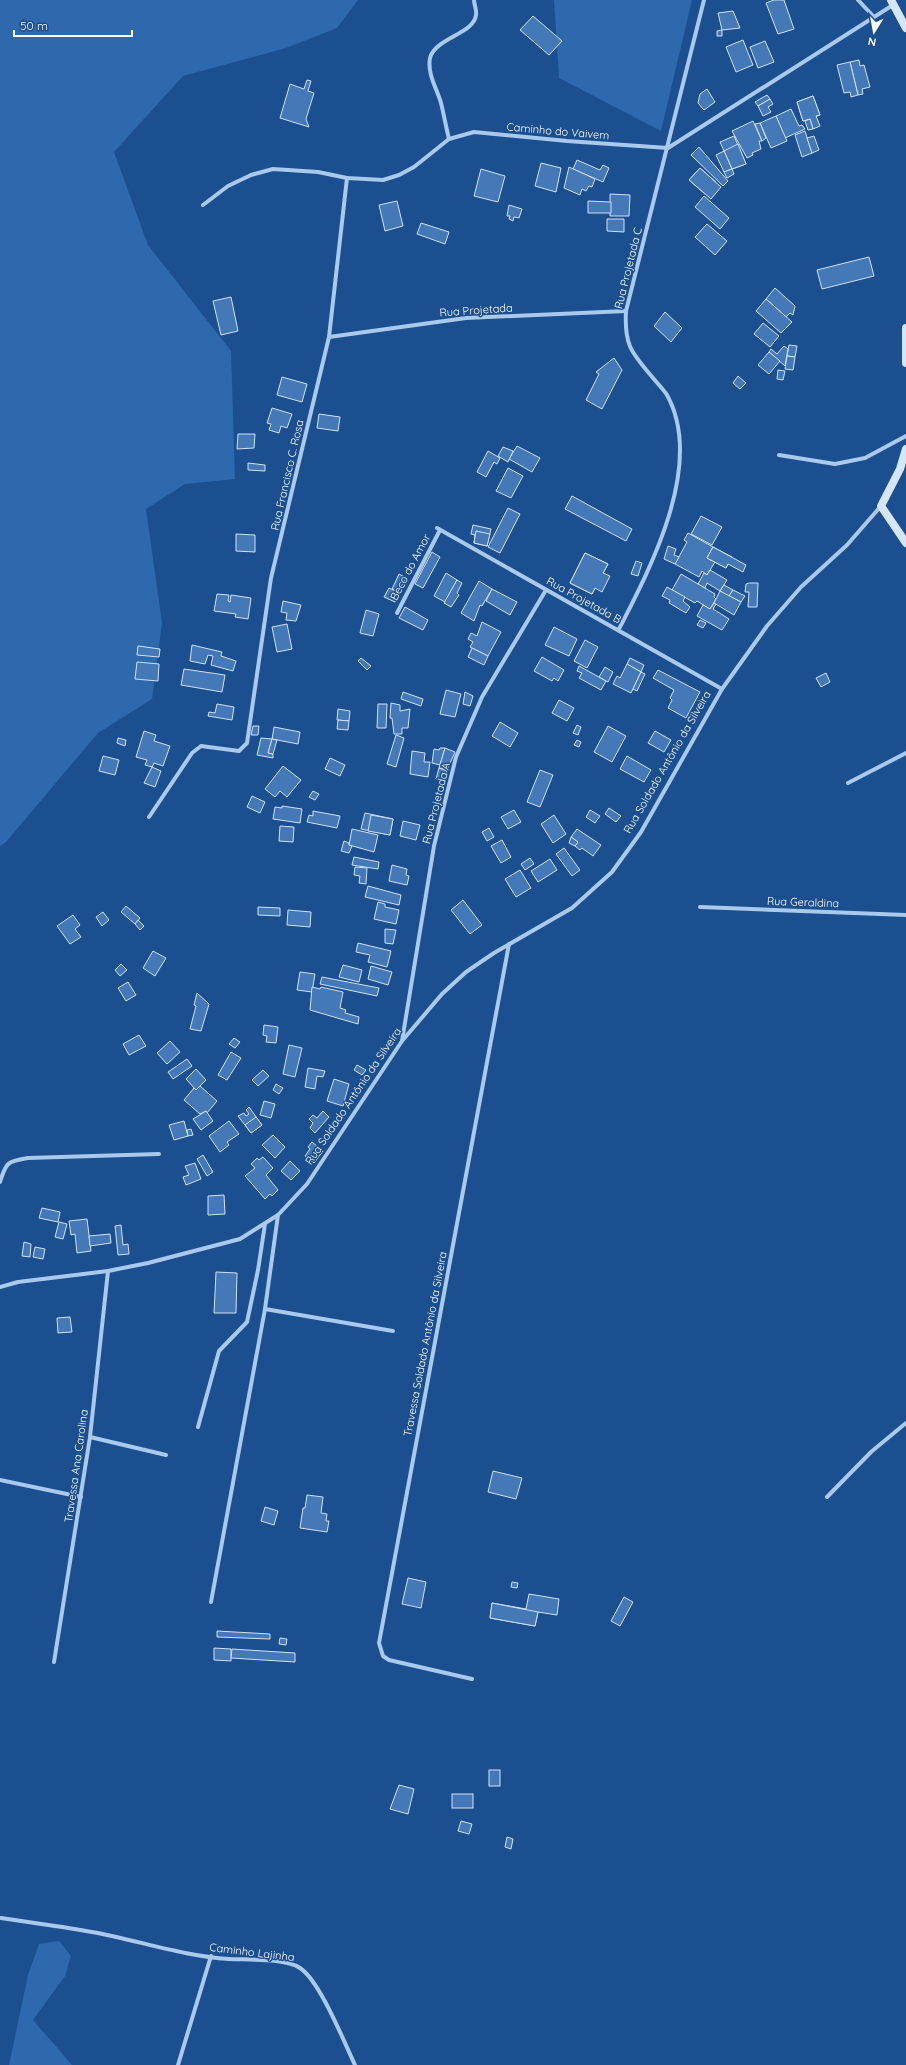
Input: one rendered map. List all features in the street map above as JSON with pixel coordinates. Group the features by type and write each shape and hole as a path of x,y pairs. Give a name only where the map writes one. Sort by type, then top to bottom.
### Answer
{"street":[{"path":"449,139 441,101 432,77 430,57 433,52 448,39 469,27 474,21 476,15 474,0"},
{"name":"Rua Projetada C","path":"619,630 652,565 663,537 679,471 680,438 676,413 666,393 634,355 628,344 625,330 626,311 704,0"},
{"path":"858,0 874,17"},
{"path":"668,148 874,17 892,2 906,28"},
{"name":"Caminho do Vaivem","path":"203,205 228,186 251,175 273,169 318,172 347,178 383,180 399,175 414,167 449,139 474,132 567,141 668,148"},
{"name":"Rua Francisco C. Rosa","path":"149,816 192,753 201,746 239,751 247,743 271,578 329,338 347,178"},
{"name":"Rua Projetada","path":"329,338 466,318 626,311"},
{"path":"906,328 906,363"},
{"path":"779,455 835,464 865,458 906,436"},
{"name":"Rua Soldado Antônio da Silveira","path":"0,1287 18,1282 108,1271 148,1263 240,1239 278,1215 306,1184 402,1041 442,994 466,972 509,944 572,908 612,872 641,832 722,689 767,626 801,587 847,545 881,506 900,469 906,449"},
{"path":"881,506 906,544"},
{"name":"Rua Projetada B","path":"438,529 722,689"},
{"name":"Beco do Amor","path":"397,613 438,529"},
{"name":"Rua Projetada A","path":"402,1041 434,846 456,757 482,697 546,590"},
{"path":"848,783 906,753"},
{"name":"Rua Geraldina","path":"700,907 906,915"},
{"name":"Travessa Soldado Antônio da Silveira","path":"472,1679 389,1660 383,1656 379,1643 509,944"},
{"path":"0,1182 4,1168 13,1160 28,1158 159,1154"},
{"path":"212,1602 265,1309 278,1215"},
{"path":"198,1427 219,1352 247,1322 258,1270 265,1224"},
{"name":"Travessa Ana Carolina","path":"54,1662 90,1437 108,1271"},
{"path":"265,1309 393,1330"},
{"path":"827,1497 871,1452 906,1423"},
{"path":"90,1437 166,1455"},
{"path":"0,1480 81,1497"},
{"name":"Caminho Lajinha","path":"1,1918 92,1932 211,1956 284,1963 299,1967 308,1974 320,1993 355,2065"},
{"path":"178,2065 211,1956"}],"shaded area":[{"path":"0,0 358,0 337,28 286,48 183,76 114,152 148,245 231,351 235,479 185,484 146,509 162,623 152,699 98,733 6,842 0,846"},
{"path":"554,0 692,0 661,131 559,78"},
{"path":"59,1941 71,1956 65,1976 33,2020 72,2065 9,2065 28,1975 39,1944"}],"building":[{"path":"774,0 784,0 794,29 778,34 766,3"},
{"path":"733,11 740,28 722,30 718,13"},
{"path":"533,16 562,41 549,55 520,30"},
{"path":"722,30 722,36 717,36 717,31"},
{"path":"743,40 753,65 736,72 726,47"},
{"path":"765,41 774,62 758,68 750,47"},
{"path":"859,60 860,66 864,65 870,87 862,89 863,94 858,95 850,62"},
{"path":"850,62 858,95 851,97 850,92 844,93 837,65"},
{"path":"307,80 311,81 308,91 314,93 306,119 309,127 280,118 290,84 304,89"},
{"path":"707,89 715,102 704,110 698,103 700,94"},
{"path":"767,95 770,99 758,106 755,102"},
{"path":"813,96 820,115 803,121 797,102"},
{"path":"813,96 820,115 816,116 820,126 813,129 810,119 803,121 797,102"},
{"path":"770,99 773,104 768,107 771,112 763,116 758,106"},
{"path":"791,109 799,126 802,125 805,129 785,138 776,116"},
{"path":"776,116 787,141 771,148 760,123"},
{"path":"810,119 813,129 808,130 805,121"},
{"path":"753,121 762,141 759,141 761,149 752,153 753,155 747,158 732,131"},
{"path":"760,123 766,138 762,141 755,124"},
{"path":"805,131 812,153 802,157 795,135"},
{"path":"734,136 746,164 732,169 720,142"},
{"path":"814,136 819,150 812,153 807,138"},
{"path":"738,144 746,164 732,169 724,151"},
{"path":"699,147 728,181 723,186 691,155"},
{"path":"724,151 732,169 724,172 716,155"},
{"path":"577,160 600,170 603,165 609,168 603,182 573,169"},
{"path":"541,163 561,168 556,192 535,186"},
{"path":"569,167 595,179 592,187 589,186 586,191 582,189 580,195 564,188"},
{"path":"700,168 716,182 705,194 689,180"},
{"path":"700,168 721,187 711,199 689,180"},
{"path":"481,169 505,176 498,202 474,196"},
{"path":"732,169 734,174 727,178 724,172"},
{"path":"610,194 630,195 629,216 610,216"},
{"path":"704,196 729,218 720,229 695,207"},
{"path":"397,201 403,226 385,231 379,205"},
{"path":"588,201 611,202 611,213 588,213"},
{"path":"509,205 522,209 519,218 514,217 513,221 509,219 510,216 507,216"},
{"path":"607,219 624,219 624,232 607,231"},
{"path":"421,223 449,232 445,244 417,234"},
{"path":"707,224 727,241 715,255 695,237"},
{"path":"869,257 874,276 822,289 817,270"},
{"path":"775,288 795,306 793,315 790,313 786,317 766,299"},
{"path":"231,297 238,331 221,335 213,301"},
{"path":"766,299 792,322 781,333 756,311"},
{"path":"665,312 682,328 671,342 654,326"},
{"path":"763,323 779,336 770,347 754,334"},
{"path":"789,345 797,346 795,357 787,356"},
{"path":"784,346 788,349 785,366 769,352 771,349 777,354"},
{"path":"769,352 780,361 769,374 758,365"},
{"path":"787,356 795,357 793,370 785,369"},
{"path":"614,358 622,370 602,409 586,400 599,374 596,372"},
{"path":"778,370 785,371 783,380 777,379"},
{"path":"738,376 746,383 740,389 733,383"},
{"path":"282,377 307,384 302,402 277,395"},
{"path":"272,408 292,414 287,428 281,426 279,433 269,430 271,424 267,423"},
{"path":"319,414 340,417 338,431 317,428"},
{"path":"238,434 255,434 254,448 237,449"},
{"path":"517,446 540,458 532,472 509,459"},
{"path":"503,447 513,451 508,462 498,456"},
{"path":"488,451 500,458 497,464 494,462 486,477 477,472"},
{"path":"248,463 265,465 265,471 248,470"},
{"path":"508,468 523,476 511,498 496,491"},
{"path":"572,496 632,529 626,541 565,509"},
{"path":"508,508 520,514 500,553 488,547"},
{"path":"701,516 722,527 712,545 691,534"},
{"path":"473,525 491,529 487,546 474,543 475,535 471,534"},
{"path":"476,531 490,534 487,546 474,543"},
{"path":"688,533 713,547 707,558 715,562 707,575 702,571 699,577 675,564 687,542 684,540"},
{"path":"236,534 255,535 255,552 236,551"},
{"path":"668,546 676,549 674,555 679,557 675,564 664,559"},
{"path":"713,547 732,557 726,568 707,558"},
{"path":"713,547 746,565 743,572 728,564 726,568 707,558"},
{"path":"432,552 440,557 423,588 415,584"},
{"path":"585,553 608,564 592,594 570,583"},
{"path":"585,553 608,564 603,573 610,576 602,592 595,588 592,594 570,583"},
{"path":"636,561 642,563 638,576 631,574"},
{"path":"710,570 727,580 720,591 707,583 705,588 698,584 704,573 707,575"},
{"path":"446,573 457,580 445,602 434,596"},
{"path":"399,574 406,578 398,592 392,589"},
{"path":"681,574 715,594 714,597 716,599 710,609 697,601 695,603 672,590"},
{"path":"457,580 462,583 457,593 459,595 451,607 444,603"},
{"path":"479,581 492,589 482,606 480,605 474,621 461,613"},
{"path":"758,583 757,607 748,607 749,592 745,592 746,584"},
{"path":"724,585 733,590 729,596 720,591"},
{"path":"667,587 685,597 683,601 690,607 686,613 669,603 670,600 662,596"},
{"path":"389,588 400,593 395,602 384,597"},
{"path":"492,589 517,602 510,615 486,601"},
{"path":"733,590 745,596 741,602 729,596"},
{"path":"720,591 741,602 734,615 714,603"},
{"path":"217,594 229,595 228,601 230,602 231,595 251,598 248,619 235,617 236,614 214,611"},
{"path":"283,601 301,605 296,621 286,620 287,613 281,612"},
{"path":"714,603 716,604 713,609 729,619 722,630 697,616 703,605 710,609"},
{"path":"405,607 428,620 423,630 399,618"},
{"path":"366,610 379,614 373,636 360,633"},
{"path":"700,620 706,623 703,628 697,625"},
{"path":"482,622 501,632 488,656 470,647 473,642 468,639 471,633 477,636"},
{"path":"287,624 292,649 277,652 272,627"},
{"path":"554,627 577,639 569,656 545,645"},
{"path":"585,640 598,647 587,668 574,661"},
{"path":"192,645 222,652 221,656 236,661 233,671 211,665 213,656 208,655 205,664 190,661"},
{"path":"138,646 160,649 159,657 137,655"},
{"path":"472,648 488,656 484,665 468,657"},
{"path":"542,657 564,670 558,681 554,678 552,681 534,671"},
{"path":"361,658 371,666 367,670 358,661"},
{"path":"630,658 644,665 641,672 627,664"},
{"path":"137,662 159,664 158,681 135,679"},
{"path":"627,664 641,672 631,693 613,684 617,676 620,678"},
{"path":"579,666 606,681 601,690 579,678 582,673 577,671"},
{"path":"605,667 613,672 608,682 599,677"},
{"path":"184,669 225,675 222,692 181,685"},
{"path":"658,670 700,692 686,718 668,708 672,700 670,698 674,690 653,678"},
{"path":"641,672 645,674 637,691 633,689"},
{"path":"826,673 830,682 821,687 816,678"},
{"path":"446,690 461,694 455,717 440,714"},
{"path":"403,692 423,699 421,706 401,699"},
{"path":"465,692 473,696 470,706 463,704"},
{"path":"559,700 574,708 567,721 552,713"},
{"path":"391,703 400,705 400,711 410,709 408,728 402,728 402,734 394,734 392,718 390,718"},
{"path":"217,704 234,707 232,720 208,716 209,712 215,713"},
{"path":"378,704 387,704 386,728 377,728"},
{"path":"338,709 350,711 349,721 337,720"},
{"path":"338,720 349,721 348,730 337,729"},
{"path":"500,722 518,733 510,747 492,736"},
{"path":"577,725 581,727 578,735 573,733"},
{"path":"253,726 259,726 258,735 251,735"},
{"path":"608,726 626,736 612,762 594,752"},
{"path":"274,727 300,732 298,744 272,739"},
{"path":"144,731 156,735 154,741 170,746 163,766 154,763 152,767 145,765 147,760 136,757"},
{"path":"655,731 671,740 664,752 648,743"},
{"path":"396,735 404,738 396,767 387,764"},
{"path":"118,738 126,740 125,746 117,743"},
{"path":"261,738 272,739 268,753 273,754 273,758 257,755"},
{"path":"272,739 277,740 273,754 268,753"},
{"path":"577,740 581,742 579,747 574,745"},
{"path":"440,748 445,748 440,765 432,763 434,749 439,750"},
{"path":"445,748 455,752 447,770 439,768"},
{"path":"412,751 425,753 424,762 430,762 428,777 410,774"},
{"path":"103,756 119,760 115,775 99,771"},
{"path":"627,756 651,770 644,782 620,769"},
{"path":"330,758 345,765 340,776 325,769"},
{"path":"283,766 301,780 287,797 280,791 275,797 265,789"},
{"path":"152,767 161,771 155,787 144,783"},
{"path":"439,768 447,771 444,782 436,779"},
{"path":"540,770 553,775 540,807 527,802"},
{"path":"313,791 319,794 315,800 309,797"},
{"path":"252,796 265,802 260,813 247,807"},
{"path":"282,806 302,809 300,823 273,819 275,807 282,808"},
{"path":"609,808 621,816 616,822 605,814"},
{"path":"514,810 521,822 508,829 501,817"},
{"path":"590,810 600,816 595,823 586,817"},
{"path":"313,811 340,816 337,828 307,822 309,815 313,816"},
{"path":"365,813 393,819 390,835 361,829"},
{"path":"371,815 393,819 390,835 368,831"},
{"path":"554,815 566,834 553,843 541,824"},
{"path":"403,821 420,825 416,840 400,836"},
{"path":"280,826 294,827 293,842 279,841"},
{"path":"489,828 494,837 487,841 482,832"},
{"path":"352,829 378,835 374,852 349,845"},
{"path":"577,829 601,845 593,856 582,848 580,850 575,846 578,842 571,837"},
{"path":"571,837 578,842 575,846 569,843"},
{"path":"502,840 511,857 501,863 491,846"},
{"path":"344,841 352,846 349,853 341,851"},
{"path":"564,848 580,870 572,876 556,854"},
{"path":"354,857 379,862 378,869 352,865"},
{"path":"530,858 534,864 525,870 521,864"},
{"path":"550,859 557,870 538,882 531,871"},
{"path":"392,865 407,869 406,875 409,876 407,885 389,881"},
{"path":"355,867 367,868 366,884 359,883 360,876 354,875"},
{"path":"520,870 531,888 516,897 505,879"},
{"path":"368,886 401,895 399,905 365,897"},
{"path":"463,900 482,925 470,934 451,910"},
{"path":"378,902 385,904 385,907 399,910 396,924 374,919"},
{"path":"126,906 140,918 135,924 121,912"},
{"path":"258,907 280,908 280,916 258,915"},
{"path":"288,910 311,912 310,927 287,925"},
{"path":"103,912 109,920 102,926 96,917"},
{"path":"73,915 80,925 75,929 81,937 70,944 57,926"},
{"path":"138,920 144,926 140,930 135,924"},
{"path":"385,929 396,930 393,944 385,943"},
{"path":"358,943 391,951 387,967 368,962 370,955 356,952"},
{"path":"153,951 166,958 155,976 143,968"},
{"path":"121,964 127,970 120,976 115,970"},
{"path":"343,965 362,970 359,982 339,977"},
{"path":"371,966 392,972 388,985 368,979"},
{"path":"300,972 315,974 312,992 297,990"},
{"path":"322,977 379,988 377,996 320,984"},
{"path":"128,982 136,995 126,1001 118,988"},
{"path":"312,987 320,989 321,987 343,992 340,1008 346,1010 345,1013 359,1017 358,1024 310,1010"},
{"path":"197,993 209,1004 201,1031 190,1029 196,1006 194,1005"},
{"path":"264,1025 278,1027 276,1043 266,1042 267,1036 263,1035"},
{"path":"139,1035 146,1046 129,1055 123,1044"},
{"path":"234,1038 240,1042 235,1048 229,1044"},
{"path":"170,1041 180,1052 167,1064 157,1053"},
{"path":"289,1045 302,1048 295,1077 283,1074"},
{"path":"231,1052 241,1058 227,1080 218,1075"},
{"path":"187,1059 192,1066 173,1079 168,1072"},
{"path":"357,1065 366,1070 362,1075 354,1070"},
{"path":"308,1068 325,1071 323,1077 317,1076 315,1089 305,1087"},
{"path":"196,1069 206,1080 196,1090 186,1079"},
{"path":"263,1070 269,1076 258,1086 252,1080"},
{"path":"334,1079 349,1084 343,1106 327,1101"},
{"path":"276,1084 283,1088 279,1094 273,1090"},
{"path":"200,1086 217,1101 207,1113 206,1111 200,1114 184,1100 194,1088 196,1090"},
{"path":"264,1101 275,1104 271,1118 260,1115"},
{"path":"249,1107 262,1125 251,1133 238,1116 244,1113 246,1116 249,1114 246,1110"},
{"path":"206,1111 213,1121 201,1130 193,1119"},
{"path":"323,1111 329,1117 315,1133 310,1128 313,1123 309,1119 313,1115 317,1118"},
{"path":"256,1117 262,1125 251,1133 245,1125"},
{"path":"184,1121 188,1136 174,1140 169,1125"},
{"path":"229,1121 239,1134 227,1142 229,1145 220,1152 209,1136"},
{"path":"191,1129 193,1135 188,1136 187,1130"},
{"path":"273,1135 285,1147 275,1158 262,1145"},
{"path":"312,1142 323,1151 314,1163 305,1156 310,1149 308,1147"},
{"path":"203,1155 213,1172 207,1176 197,1159"},
{"path":"263,1157 273,1168 266,1175 278,1190 272,1196 270,1194 265,1199 245,1176 255,1168 251,1164 257,1158 259,1160"},
{"path":"290,1161 300,1171 291,1180 281,1171"},
{"path":"195,1163 201,1179 186,1185 183,1177 189,1175 185,1166"},
{"path":"224,1195 225,1214 208,1215 208,1196"},
{"path":"42,1208 60,1212 58,1222 39,1218"},
{"path":"87,1219 91,1251 77,1253 75,1234 71,1235 69,1221"},
{"path":"59,1222 67,1224 63,1239 55,1237"},
{"path":"121,1225 123,1245 128,1244 129,1254 118,1255 115,1226"},
{"path":"110,1234 111,1243 90,1246 89,1236"},
{"path":"24,1242 31,1244 30,1257 22,1256"},
{"path":"35,1247 45,1249 43,1259 33,1257"},
{"path":"216,1272 237,1273 236,1313 214,1313"},
{"path":"70,1317 72,1332 58,1333 57,1318"},
{"path":"493,1471 522,1478 516,1499 488,1492"},
{"path":"307,1495 323,1497 321,1513 327,1514 326,1521 329,1521 327,1532 300,1528 303,1508 305,1508"},
{"path":"265,1507 278,1511 274,1525 261,1521"},
{"path":"408,1578 426,1582 421,1608 402,1604"},
{"path":"512,1582 518,1583 517,1588 511,1587"},
{"path":"529,1594 559,1599 557,1615 538,1612 535,1626 490,1618 492,1603 526,1609"},
{"path":"624,1597 633,1602 620,1626 611,1621"},
{"path":"492,1603 538,1612 535,1626 490,1618"},
{"path":"217,1631 270,1634 270,1639 217,1637"},
{"path":"280,1638 287,1639 286,1645 279,1644"},
{"path":"214,1648 231,1649 231,1661 214,1660"},
{"path":"232,1649 295,1653 295,1662 231,1658"},
{"path":"489,1770 500,1770 500,1786 489,1786"},
{"path":"399,1785 414,1789 408,1814 390,1809"},
{"path":"452,1794 473,1794 473,1808 452,1808"},
{"path":"461,1821 472,1824 469,1834 458,1831"},
{"path":"507,1837 513,1839 511,1849 505,1847"}]}
